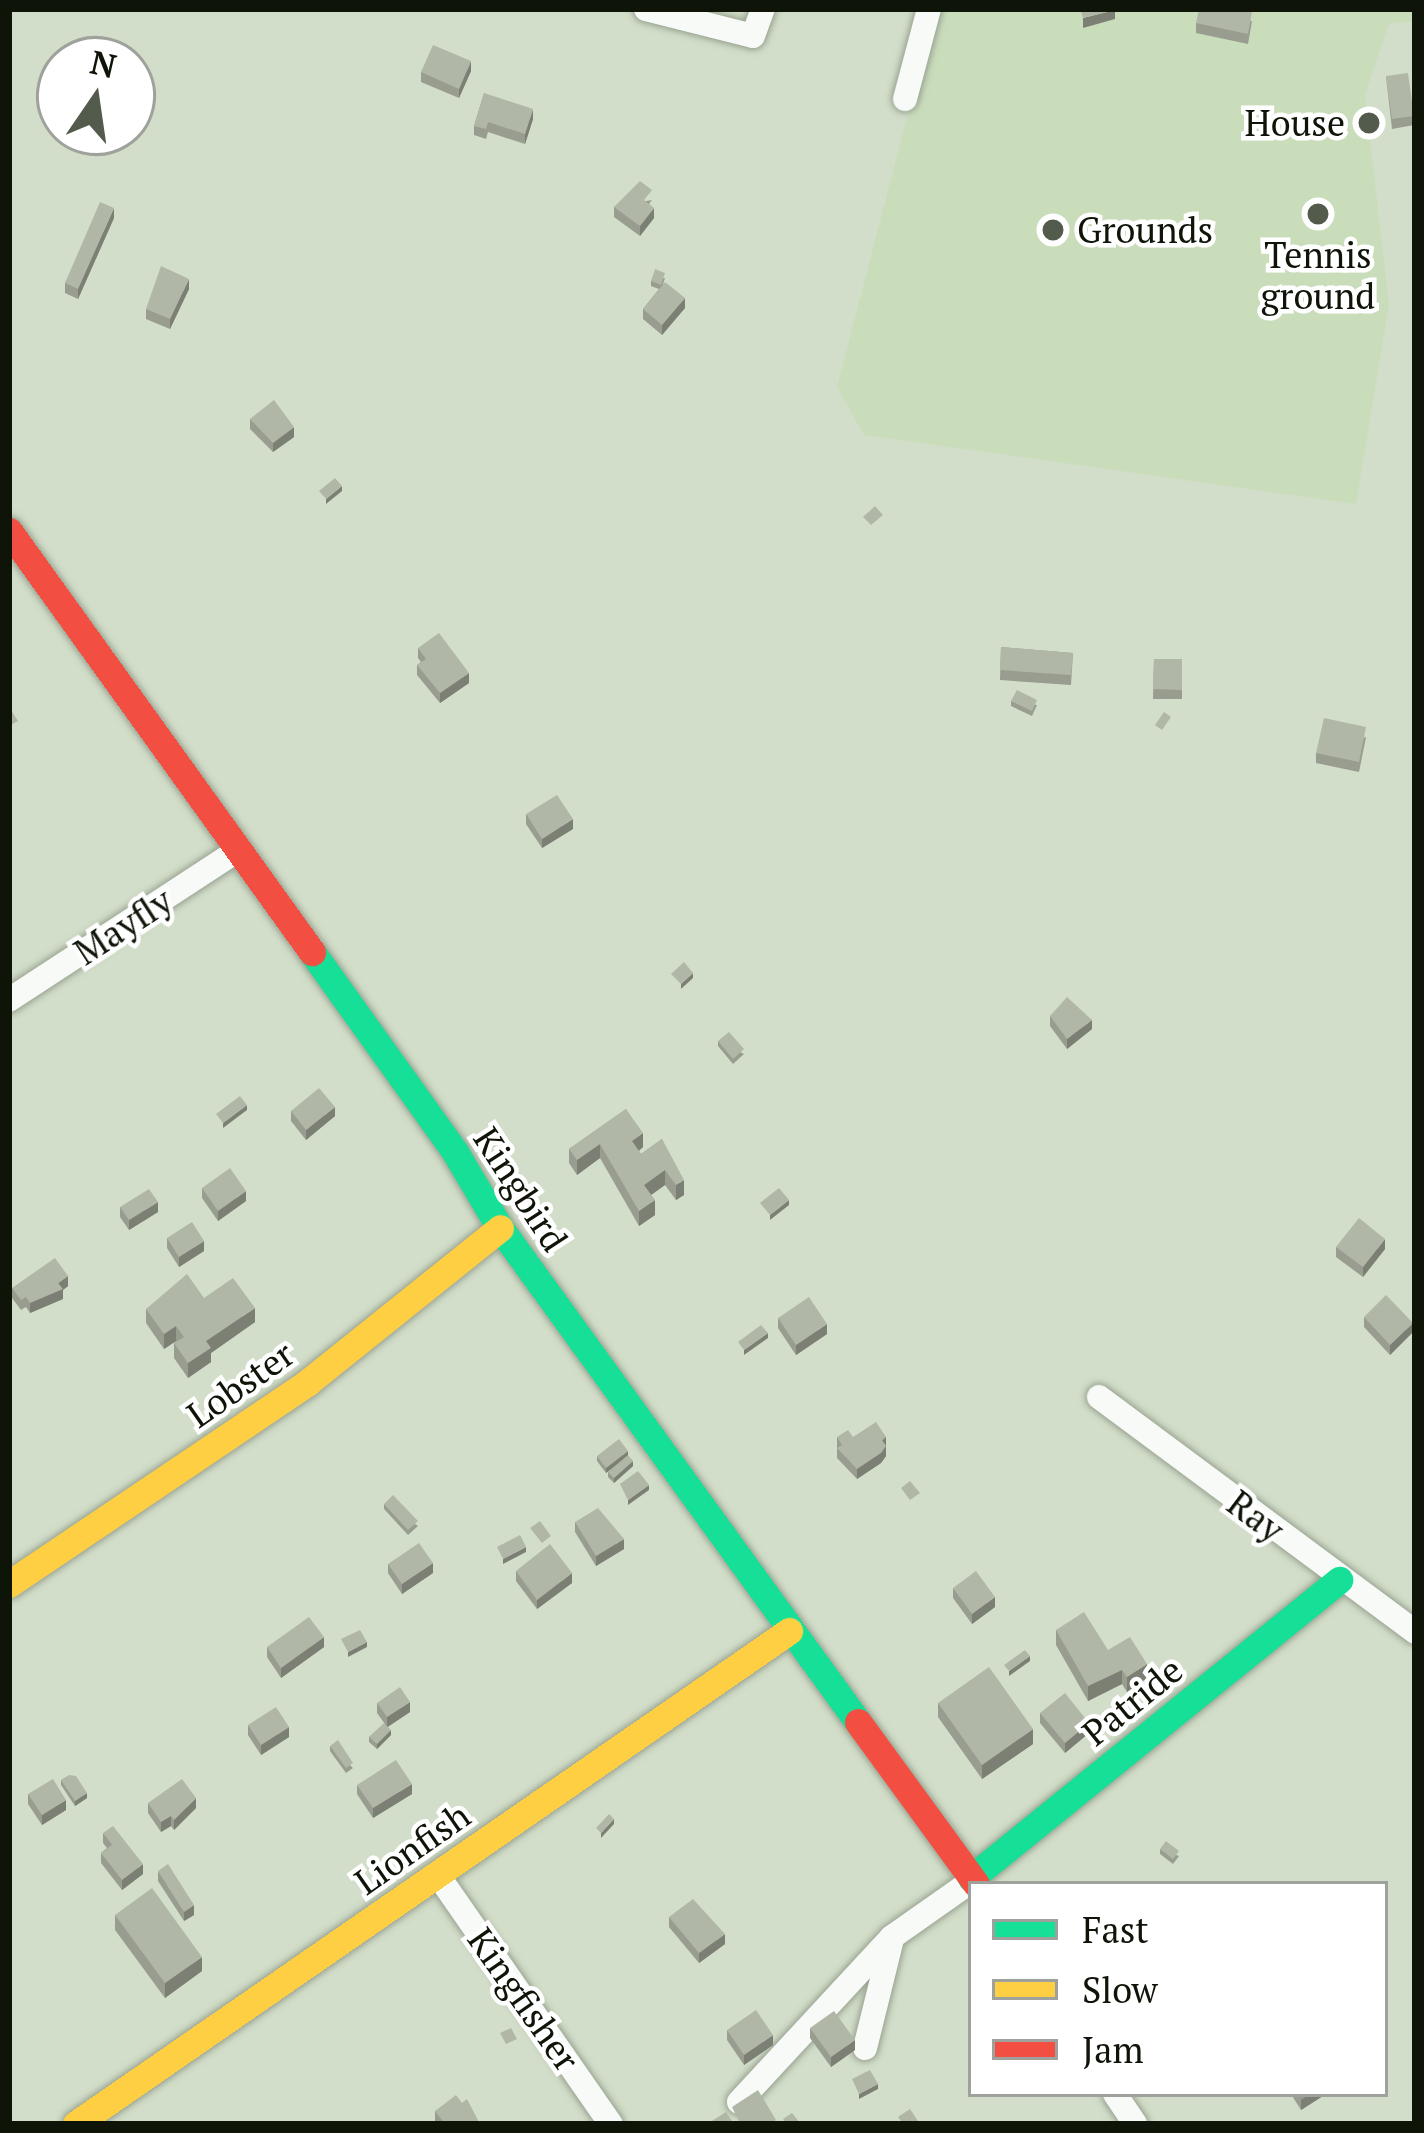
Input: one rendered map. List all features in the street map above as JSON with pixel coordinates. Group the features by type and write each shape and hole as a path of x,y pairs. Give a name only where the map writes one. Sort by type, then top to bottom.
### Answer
{"street":[{"path":"646,9 753,36 763,9"},
{"path":"905,99 928,9"},
{"name":"Kingbird","path":"9,531 455,1152 500,1228 973,1881"},
{"name":"Mayfly","path":"9,1000 237,851"},
{"name":"Lobster","path":"9,1584 308,1382 500,1228"},
{"name":"Ray","path":"1100,1397 1339,1580 1415,1632"},
{"name":"Patride","path":"973,1881 1339,1580"},
{"name":"Lionfish","path":"76,2124 789,1631"},
{"name":"Kingfisher","path":"437,1874 611,2124"},
{"path":"739,2102 892,1937 968,1884"},
{"path":"865,2048 892,1937"},
{"path":"1117,2097 1135,2124"}],"shaded area":[{"path":"935,9 1415,9 1415,21 1389,24 1365,95 1389,305 1356,504 864,435 837,387"}],"building":[{"path":"1080,9 1115,9 1115,10 1083,18"},
{"path":"1199,9 1252,12 1248,34 1196,23"},
{"path":"433,45 471,61 459,89 421,72"},
{"path":"1408,73 1414,116 1392,119 1386,76"},
{"path":"484,93 533,109 525,134 488,122 486,129 474,126"},
{"path":"640,181 652,190 644,200 654,208 640,226 614,207"},
{"path":"100,202 114,208 78,289 65,283"},
{"path":"161,266 189,279 170,319 146,309"},
{"path":"655,269 665,273 661,285 651,281"},
{"path":"665,282 685,298 662,325 643,309"},
{"path":"274,400 294,427 273,443 250,419"},
{"path":"335,478 342,486 326,499 319,491"},
{"path":"875,506 883,515 871,525 863,517"},
{"path":"439,633 469,673 440,693 417,665 426,659 418,648"},
{"path":"1001,647 1073,653 1071,675 1000,670"},
{"path":"1154,659 1182,659 1182,690 1153,689"},
{"path":"1017,690 1037,700 1032,711 1011,701"},
{"path":"1164,712 1171,717 1162,730 1155,725"},
{"path":"1324,718 1366,727 1359,762 1316,753"},
{"path":"557,795 573,819 542,839 526,814"},
{"path":"684,962 693,973 681,984 671,974"},
{"path":"1067,997 1092,1020 1067,1039 1050,1016"},
{"path":"729,1032 744,1049 733,1059 718,1041"},
{"path":"319,1088 335,1107 306,1130 291,1111"},
{"path":"240,1096 247,1105 223,1123 216,1114"},
{"path":"626,1109 643,1133 632,1141 641,1154 662,1139 684,1180 676,1185 665,1170 644,1185 655,1200 639,1211 600,1144 577,1160 569,1149"},
{"path":"230,1168 246,1191 218,1211 202,1188"},
{"path":"779,1188 789,1200 770,1215 760,1203"},
{"path":"149,1189 158,1202 129,1220 120,1207"},
{"path":"1359,1218 1385,1239 1363,1267 1336,1247"},
{"path":"192,1222 204,1241 179,1257 167,1238"},
{"path":"55,1258 68,1276 58,1283 63,1289 30,1303 26,1297 21,1300 12,1288"},
{"path":"187,1274 204,1298 233,1278 255,1308 206,1341 211,1348 188,1363 174,1343 184,1337 176,1326 164,1334 146,1309"},
{"path":"1386,1295 1413,1323 1390,1345 1364,1317"},
{"path":"809,1297 827,1324 796,1345 778,1318"},
{"path":"761,1325 768,1333 744,1350 738,1342"},
{"path":"876,1422 886,1446 857,1469 837,1448 842,1445 837,1437 848,1430 853,1437"},
{"path":"619,1439 628,1451 606,1468 597,1456"},
{"path":"628,1455 633,1461 614,1478 608,1472"},
{"path":"638,1471 649,1485 628,1500 620,1484"},
{"path":"910,1481 920,1493 910,1500 901,1488"},
{"path":"393,1495 418,1521 408,1530 384,1504"},
{"path":"598,1508 624,1539 596,1556 575,1522"},
{"path":"540,1521 551,1536 542,1543 530,1528"},
{"path":"520,1535 526,1547 503,1559 497,1547"},
{"path":"419,1543 433,1563 402,1584 388,1564"},
{"path":"550,1544 572,1573 537,1600 516,1571"},
{"path":"976,1571 995,1597 972,1614 953,1588"},
{"path":"1084,1612 1108,1650 1130,1637 1147,1664 1127,1677 1122,1670 1088,1686 1056,1630"},
{"path":"309,1617 324,1637 281,1668 267,1647"},
{"path":"360,1630 367,1642 348,1652 341,1639"},
{"path":"1025,1650 1030,1656 1009,1671 1004,1665"},
{"path":"989,1667 1033,1729 982,1765 938,1703"},
{"path":"400,1687 410,1702 387,1717 377,1703"},
{"path":"1065,1693 1089,1723 1065,1743 1040,1713"},
{"path":"276,1707 289,1727 261,1745 248,1725"},
{"path":"384,1723 391,1730 377,1744 369,1737"},
{"path":"338,1740 353,1763 346,1768 330,1746"},
{"path":"396,1760 412,1784 373,1808 357,1785"},
{"path":"76,1776 87,1793 75,1801 61,1780"},
{"path":"53,1779 66,1800 42,1815 28,1794"},
{"path":"182,1779 196,1798 174,1820 171,1816 161,1822 148,1803"},
{"path":"609,1814 614,1819 601,1833 596,1828"},
{"path":"113,1826 143,1864 122,1880 101,1853 112,1845 103,1833"},
{"path":"1166,1841 1179,1851 1173,1859 1160,1849"},
{"path":"168,1864 194,1905 184,1912 158,1871"},
{"path":"152,1888 202,1957 165,1983 115,1915"},
{"path":"693,1899 725,1934 699,1953 669,1917"},
{"path":"756,2010 773,2035 744,2055 727,2030"},
{"path":"834,2011 855,2040 831,2057 810,2028"},
{"path":"511,2028 517,2039 506,2044 500,2033"},
{"path":"870,2070 878,2084 859,2094 852,2079"},
{"path":"758,2090 776,2120 740,2124 732,2107"},
{"path":"456,2095 462,2103 467,2099 480,2124 445,2124 435,2111"},
{"path":"910,2109 920,2124 903,2124 898,2117"},
{"path":"726,2112 734,2124 707,2124"},
{"path":"792,2113 800,2123 799,2124 783,2119"}],"traffic: fast":[{"path":"312,952 455,1152 500,1228 858,1722"},
{"path":"971,1878 1339,1580"}],"traffic: slow":[{"path":"9,1584 308,1382 500,1228"},
{"path":"76,2124 789,1631"}],"traffic: jam":[{"path":"9,531 312,952"},
{"path":"858,1722 974,1881"}],"place":[{"name":"House","path":"1369,123"},
{"name":"Tennis ground","path":"1318,214"},
{"name":"Grounds","path":"1053,230"}]}
